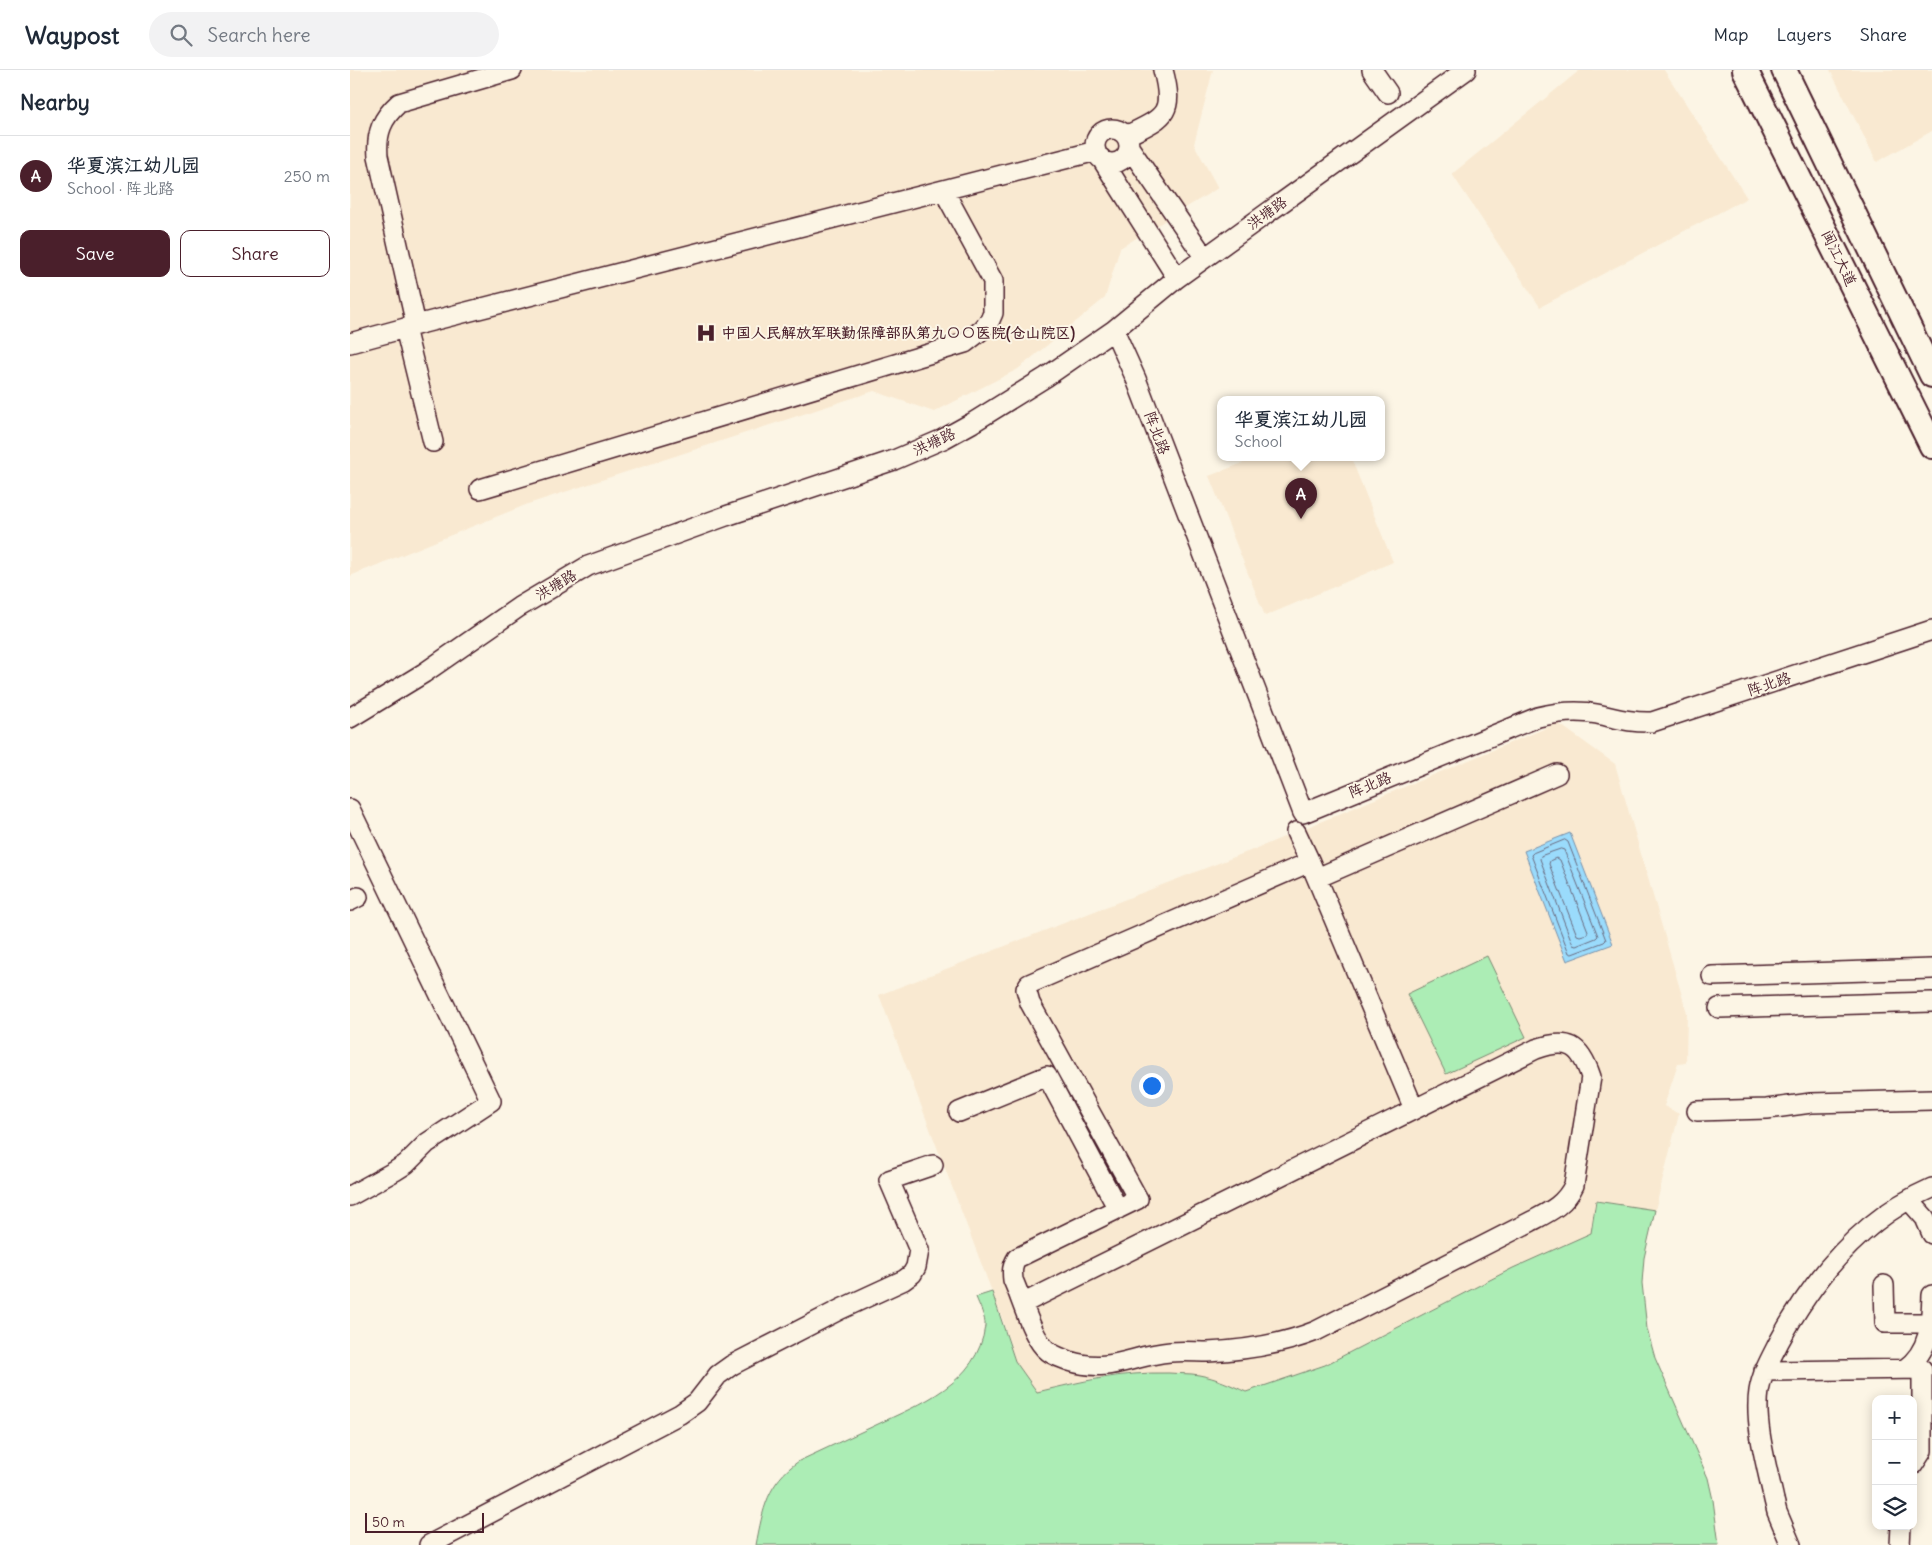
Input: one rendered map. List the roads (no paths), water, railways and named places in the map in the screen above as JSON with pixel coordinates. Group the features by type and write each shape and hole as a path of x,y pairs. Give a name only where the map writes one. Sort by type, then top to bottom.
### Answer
{"main road":[{"name":"闽江大道","path":"1745,70 1932,446"},
{"path":"1784,70 1932,375"}],"street":[{"path":"433,442 378,156 377,142 382,122 388,112 399,103 512,70"},
{"path":"350,344 411,326 944,191 1099,155 1111,163 1116,162 1126,157 1128,142 1164,112 1169,92 1163,70"},
{"path":"1372,70 1388,93"},
{"name":"洪塘路","path":"350,718 424,673 519,607 588,566 690,529 868,470 920,450 999,407 1114,330 1177,278 1466,70"},
{"path":"1177,278 1099,155 1096,143 1098,138 1106,131 1117,130 1128,142 1205,258"},
{"path":"480,489 965,343 983,329 990,320 993,281 944,191"},
{"name":"阵北路","path":"1114,330 1136,379 1303,813 1538,717 1556,712 1576,712 1596,714 1635,723 1652,722 1932,630"},
{"path":"1891,644 1932,644"},
{"path":"1024,1303 1536,1049 1558,1042 1564,1043 1580,1054 1587,1064 1591,1076 1574,1184 1565,1201 1530,1222 1316,1331 1296,1339 1256,1348 1206,1352 1171,1352 1115,1365 1077,1363 1050,1352 1041,1344 1013,1280 1013,1264 1017,1258 1138,1199 1030,1003 1026,989 1029,984 1557,774"},
{"path":"350,809 492,1101 427,1143 406,1164 350,1196"},
{"path":"1296,832 1314,870 1414,1109"},
{"path":"1712,976 1932,968"},
{"path":"1719,1008 1932,1002"},
{"path":"959,1112 1047,1076 1118,1209"},
{"path":"1697,1112 1767,1109 1811,1103 1932,1100"},
{"path":"1080,1138 1099,1128"},
{"path":"430,1545 680,1414 696,1402 718,1375 732,1365 841,1309 904,1280 912,1274 916,1266 919,1250 888,1180 933,1165"},
{"path":"1791,1545 1775,1506 1759,1419 1759,1390 1764,1371 1793,1316 1824,1273 1866,1230 1888,1212 1932,1188"},
{"path":"1909,1200 1925,1218 1932,1234"},
{"path":"1884,1285 1885,1323 1932,1323"},
{"path":"1905,1369 1915,1362 1920,1355 1932,1323 1932,1295"},
{"path":"1764,1371 1922,1369 1922,1450 1917,1458"},
{"path":"1900,1545 1901,1530"}],"water":[{"path":"1570,833 1613,944 1567,961 1524,851"}],"place":[{"name":"中国人民解放军联勤保障部队第九〇〇医院(仓山院区)","path":"706,333"},
{"name":"华夏滨江幼儿园","path":"1301,519"}]}
